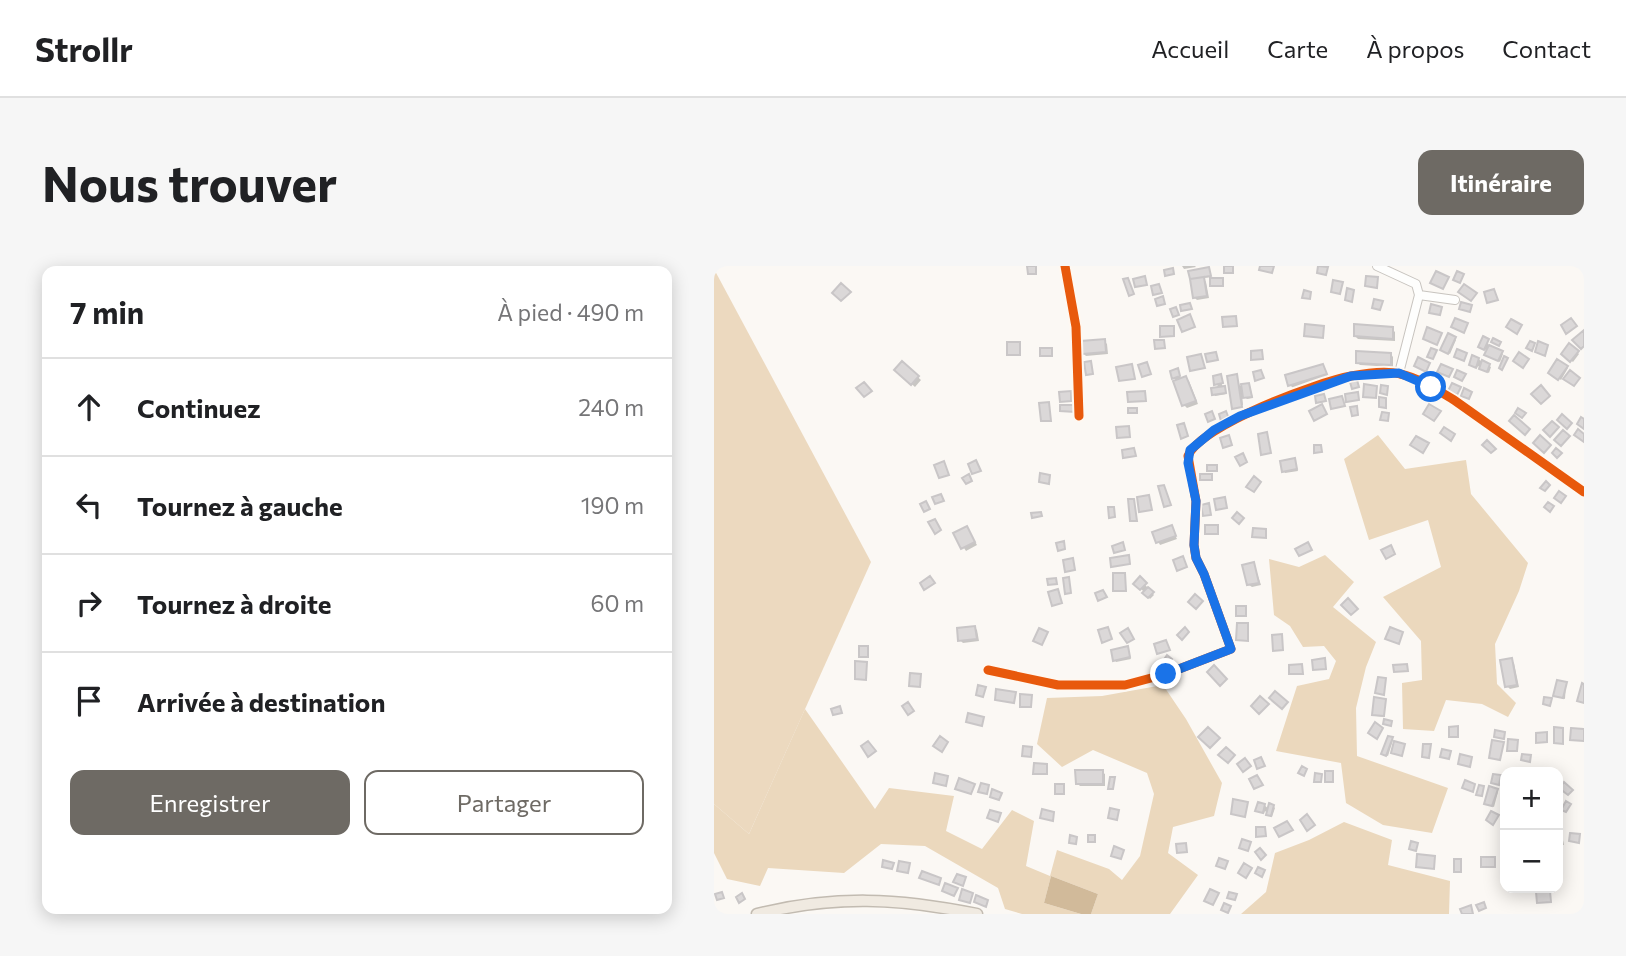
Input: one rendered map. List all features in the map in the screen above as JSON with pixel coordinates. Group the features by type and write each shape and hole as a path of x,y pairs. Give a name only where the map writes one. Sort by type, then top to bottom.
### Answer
{"highway":[{"path":"757,914 794,905 851,899 945,907 977,914"}],"street":[{"path":"1065,266 1076,327 1079,416"},
{"path":"1377,266 1416,284 1419,295 1399,373"},
{"path":"1419,295 1455,300"},
{"path":"988,670 1058,685 1125,685 1166,674 1231,649 1196,558 1196,501 1188,463 1190,450 1214,430 1240,416 1331,382 1362,374 1399,373 1454,400 1584,492"}],"shaded area":[{"path":"714,269 871,562 749,834 714,804"},
{"path":"1378,435 1405,469 1466,460 1471,494 1528,563 1519,591 1495,644 1497,684 1516,703 1508,717 1482,704 1446,700 1434,731 1403,729 1402,683 1422,680 1421,641 1383,597 1441,567 1428,520 1369,540 1344,459"},
{"path":"1325,555 1354,582 1333,607 1376,642 1366,667 1356,708 1357,756 1448,788 1432,833 1383,825 1346,803 1341,763 1276,751 1297,686 1329,679 1336,661 1324,646 1303,647 1290,626 1274,615 1269,559 1299,567"},
{"path":"1163,685 1186,719 1222,783 1214,816 1173,827 1168,853 1198,875 1170,914 1091,914 1098,894 1051,876 1044,903 1081,914 1022,914 1005,909 998,888 925,846 881,844 844,873 768,868 760,886 727,879 714,853 714,804 749,834 805,709 875,809 889,788 954,796 946,831 982,849 1012,810 1034,821 1026,866 1050,876 1057,850 1109,869 1122,880 1140,856 1154,794 1147,773 1093,750 1062,767 1037,744 1047,698 1102,696"},
{"path":"1344,822 1392,840 1388,865 1450,881 1449,914 1241,914 1266,892 1275,853"},
{"path":"1051,876 1098,894 1091,914 1081,914 1044,903"}],"building":[{"path":"1027,266 1036,266 1036,274 1028,274"},
{"path":"1224,266 1233,266 1233,273 1224,273"},
{"path":"1260,266 1274,266 1272,273 1259,270"},
{"path":"1318,266 1328,267 1326,275 1317,273"},
{"path":"1209,267 1211,276 1190,279 1188,271"},
{"path":"1173,268 1174,274 1165,276 1164,270"},
{"path":"1436,271 1449,277 1443,289 1430,283"},
{"path":"1457,271 1464,274 1460,283 1453,280"},
{"path":"1145,276 1147,285 1135,287 1133,279"},
{"path":"1366,276 1378,277 1377,288 1365,286"},
{"path":"1204,277 1207,296 1193,298 1190,279"},
{"path":"1128,278 1134,294 1129,296 1123,279"},
{"path":"1210,278 1223,278 1223,286 1210,286"},
{"path":"1333,280 1343,282 1340,294 1331,292"},
{"path":"841,283 851,292 841,301 832,293"},
{"path":"1159,284 1162,293 1153,295 1151,286"},
{"path":"1464,284 1477,293 1471,301 1458,292"},
{"path":"1347,288 1354,290 1352,302 1345,300"},
{"path":"1494,289 1498,300 1487,303 1484,292"},
{"path":"1304,290 1311,292 1310,299 1302,298"},
{"path":"1163,296 1165,304 1157,306 1155,299"},
{"path":"1374,299 1383,301 1380,310 1372,308"},
{"path":"1461,302 1472,305 1470,312 1459,309"},
{"path":"1190,303 1192,309 1181,311 1180,305"},
{"path":"1431,304 1442,307 1440,315 1429,313"},
{"path":"1176,307 1179,315 1173,317 1170,309"},
{"path":"1190,314 1195,327 1182,332 1177,320"},
{"path":"1236,316 1237,326 1223,327 1222,317"},
{"path":"1455,318 1468,323 1464,333 1451,327"},
{"path":"1571,318 1577,326 1566,334 1561,325"},
{"path":"1511,319 1522,325 1517,334 1506,327"},
{"path":"1305,324 1324,326 1323,338 1304,336"},
{"path":"1354,324 1393,327 1393,339 1354,336"},
{"path":"1160,326 1174,326 1174,336 1160,337"},
{"path":"1427,327 1442,333 1437,345 1423,339"},
{"path":"1584,330 1584,346 1581,349 1572,340"},
{"path":"1448,333 1456,337 1448,354 1440,350"},
{"path":"1483,336 1489,339 1484,350 1478,347"},
{"path":"1493,338 1501,342 1499,346 1491,342"},
{"path":"1105,339 1106,352 1082,354 1081,341"},
{"path":"1154,340 1164,340 1165,348 1155,349"},
{"path":"1530,341 1535,343 1532,351 1526,348"},
{"path":"1538,341 1548,345 1545,356 1535,352"},
{"path":"1007,342 1020,342 1020,355 1007,355"},
{"path":"1569,343 1579,351 1570,362 1561,354"},
{"path":"1489,345 1503,351 1498,361 1484,355"},
{"path":"1040,348 1052,348 1052,356 1040,356"},
{"path":"1431,348 1437,350 1433,359 1427,357"},
{"path":"1457,349 1467,353 1464,361 1454,357"},
{"path":"1262,350 1263,359 1251,360 1251,351"},
{"path":"1356,351 1391,353 1391,365 1356,363"},
{"path":"1216,352 1218,360 1207,362 1205,354"},
{"path":"1519,352 1529,359 1523,368 1513,361"},
{"path":"1201,354 1205,368 1190,371 1187,357"},
{"path":"1472,355 1479,358 1476,368 1469,365"},
{"path":"1504,356 1508,358 1502,370 1499,368"},
{"path":"1418,357 1430,363 1426,372 1414,366"},
{"path":"1557,359 1568,366 1558,380 1548,373"},
{"path":"1482,360 1490,364 1487,372 1479,369"},
{"path":"902,361 919,376 911,385 894,370"},
{"path":"1091,361 1093,374 1086,375 1084,362"},
{"path":"1147,362 1151,374 1142,377 1138,365"},
{"path":"1132,364 1135,379 1119,381 1116,367"},
{"path":"1323,364 1327,374 1288,386 1285,375"},
{"path":"1441,364 1453,369 1449,377 1437,372"},
{"path":"1178,368 1180,376 1172,379 1170,371"},
{"path":"1261,370 1264,378 1255,381 1253,372"},
{"path":"1457,370 1466,374 1462,381 1454,377"},
{"path":"1570,370 1580,378 1574,386 1563,379"},
{"path":"1221,374 1223,383 1214,385 1213,376"},
{"path":"1237,374 1242,407 1232,409 1227,376"},
{"path":"1186,376 1196,401 1182,406 1173,381"},
{"path":"1357,380 1359,387 1352,389 1350,382"},
{"path":"864,382 872,391 864,397 856,388"},
{"path":"1249,383 1252,397 1243,398 1241,384"},
{"path":"1452,383 1461,387 1457,395 1448,391"},
{"path":"1364,384 1377,386 1376,398 1363,397"},
{"path":"1381,385 1388,386 1387,395 1380,393"},
{"path":"1541,385 1550,396 1541,404 1531,394"},
{"path":"1225,386 1226,393 1212,395 1211,388"},
{"path":"1464,388 1472,392 1469,399 1461,396"},
{"path":"1071,391 1071,401 1060,402 1059,392"},
{"path":"1145,391 1146,401 1128,402 1127,392"},
{"path":"1358,392 1359,400 1346,402 1345,394"},
{"path":"1324,394 1326,401 1316,403 1315,396"},
{"path":"1342,396 1345,406 1331,409 1329,399"},
{"path":"1379,397 1386,398 1386,408 1379,407"},
{"path":"1049,402 1051,421 1041,421 1039,403"},
{"path":"1322,404 1327,414 1314,421 1309,411"},
{"path":"1429,404 1441,411 1434,421 1423,414"},
{"path":"1060,405 1075,405 1075,412 1060,411"},
{"path":"1357,406 1358,415 1352,416 1350,407"},
{"path":"1128,408 1137,408 1137,413 1128,413"},
{"path":"1518,408 1526,413 1522,418 1515,413"},
{"path":"1212,411 1215,419 1208,422 1205,414"},
{"path":"1226,411 1229,419 1221,421 1219,414"},
{"path":"1382,412 1389,413 1388,421 1380,420"},
{"path":"1562,414 1572,423 1567,429 1557,420"},
{"path":"1514,415 1530,429 1525,435 1509,421"},
{"path":"1581,417 1584,419 1584,429 1577,424"},
{"path":"1552,421 1559,427 1550,437 1543,430"},
{"path":"1184,423 1188,436 1181,439 1177,425"},
{"path":"1129,426 1130,437 1117,438 1116,427"},
{"path":"1444,427 1455,434 1451,441 1440,433"},
{"path":"1578,429 1584,434 1584,442 1574,435"},
{"path":"1563,430 1570,436 1561,446 1554,440"},
{"path":"1267,432 1271,453 1261,455 1258,434"},
{"path":"1229,435 1232,445 1223,448 1220,438"},
{"path":"1540,435 1551,445 1544,453 1533,443"},
{"path":"1416,436 1429,443 1423,453 1410,445"},
{"path":"1487,440 1496,449 1491,453 1482,445"},
{"path":"1314,445 1321,445 1322,452 1314,453"},
{"path":"1134,448 1136,456 1123,458 1122,450"},
{"path":"1556,448 1562,453 1557,458 1552,453"},
{"path":"1243,453 1247,462 1240,466 1235,457"},
{"path":"1295,458 1297,469 1282,472 1280,461"},
{"path":"976,460 981,471 972,474 968,464"},
{"path":"944,461 949,475 939,478 934,465"},
{"path":"1207,465 1217,465 1217,471 1207,471"},
{"path":"1040,473 1050,475 1049,484 1039,482"},
{"path":"969,474 972,481 966,484 962,478"},
{"path":"1200,474 1212,474 1212,480 1200,480"},
{"path":"1254,476 1261,482 1254,492 1246,487"},
{"path":"1546,481 1550,485 1545,491 1540,488"},
{"path":"1164,485 1171,505 1164,507 1158,486"},
{"path":"1559,491 1566,496 1561,503 1554,498"},
{"path":"941,494 944,501 935,504 932,497"},
{"path":"1149,495 1152,510 1139,512 1137,497"},
{"path":"1225,497 1227,508 1216,510 1214,499"},
{"path":"1128,499 1134,499 1137,521 1130,521"},
{"path":"926,501 930,509 924,512 920,504"},
{"path":"1548,502 1554,506 1550,512 1544,507"},
{"path":"1209,503 1211,515 1203,516 1201,505"},
{"path":"1108,507 1114,507 1115,517 1109,518"},
{"path":"1041,512 1042,516 1032,518 1031,513"},
{"path":"1237,512 1244,518 1239,524 1232,518"},
{"path":"935,519 941,530 935,534 928,522"},
{"path":"1172,525 1176,536 1156,543 1152,532"},
{"path":"1205,525 1218,525 1218,534 1205,534"},
{"path":"967,526 975,542 961,549 953,533"},
{"path":"1253,528 1266,529 1266,538 1252,537"},
{"path":"1064,541 1065,549 1058,551 1056,543"},
{"path":"1123,542 1125,550 1114,553 1112,546"},
{"path":"1308,542 1312,550 1299,556 1295,549"},
{"path":"1391,545 1395,554 1386,559 1381,550"},
{"path":"1129,555 1130,564 1111,567 1110,558"},
{"path":"1183,556 1187,567 1177,571 1173,560"},
{"path":"1073,558 1075,570 1065,572 1063,560"},
{"path":"1254,562 1259,583 1247,585 1242,565"},
{"path":"1113,573 1125,573 1126,591 1113,591"},
{"path":"930,576 935,583 924,590 920,583"},
{"path":"1140,576 1147,583 1140,590 1133,584"},
{"path":"1069,577 1071,593 1065,594 1063,578"},
{"path":"1056,578 1057,584 1048,585 1047,579"},
{"path":"1148,587 1154,592 1148,598 1142,593"},
{"path":"1058,589 1062,603 1052,606 1048,592"},
{"path":"1103,590 1107,597 1098,601 1095,593"},
{"path":"1195,594 1203,601 1196,609 1188,602"},
{"path":"1348,598 1358,609 1351,615 1341,605"},
{"path":"1236,606 1246,606 1246,616 1236,616"},
{"path":"1237,623 1248,623 1248,641 1236,640"},
{"path":"975,626 977,639 958,641 957,628"},
{"path":"1108,627 1112,639 1102,643 1098,630"},
{"path":"1185,627 1189,632 1182,640 1177,635"},
{"path":"1390,627 1403,632 1399,644 1385,639"},
{"path":"1039,628 1048,632 1042,645 1033,641"},
{"path":"1128,628 1134,639 1127,643 1120,633"},
{"path":"1282,634 1283,650 1273,651 1272,635"},
{"path":"1166,640 1170,650 1157,654 1154,644"},
{"path":"859,646 868,646 868,657 859,657"},
{"path":"1128,646 1130,657 1113,661 1111,650"},
{"path":"1167,655 1172,659 1167,667 1161,664"},
{"path":"1325,658 1326,669 1313,670 1312,660"},
{"path":"1512,658 1517,685 1505,687 1500,660"},
{"path":"855,661 867,662 866,680 855,679"},
{"path":"1302,664 1303,674 1289,674 1289,665"},
{"path":"1407,664 1408,671 1394,672 1393,665"},
{"path":"1214,665 1227,679 1220,686 1207,672"},
{"path":"910,673 921,674 920,687 909,686"},
{"path":"1378,677 1386,678 1384,695 1375,693"},
{"path":"1557,680 1567,682 1563,698 1553,696"},
{"path":"1582,683 1584,684 1584,703 1577,701"},
{"path":"978,685 986,687 983,697 976,695"},
{"path":"996,689 1016,692 1014,703 995,700"},
{"path":"1275,691 1288,702 1282,709 1269,698"},
{"path":"1020,694 1032,695 1031,707 1020,707"},
{"path":"1260,696 1269,704 1259,714 1251,706"},
{"path":"1374,697 1386,699 1384,716 1372,715"},
{"path":"1544,697 1552,698 1550,706 1543,704"},
{"path":"908,702 914,711 908,715 902,706"},
{"path":"840,706 842,713 833,715 831,709"},
{"path":"968,713 984,717 982,726 966,722"},
{"path":"1384,719 1392,721 1391,726 1383,724"},
{"path":"1375,722 1383,728 1377,739 1368,733"},
{"path":"1458,726 1458,737 1449,737 1449,727"},
{"path":"1208,727 1220,738 1210,748 1198,737"},
{"path":"1554,727 1563,728 1563,744 1554,743"},
{"path":"1571,728 1584,729 1584,741 1570,740"},
{"path":"1495,730 1505,732 1504,739 1494,737"},
{"path":"1547,732 1547,742 1536,743 1536,733"},
{"path":"940,736 948,742 942,752 933,746"},
{"path":"1388,736 1393,737 1386,756 1381,754"},
{"path":"1508,739 1518,740 1517,751 1507,751"},
{"path":"1492,740 1504,742 1500,760 1489,758"},
{"path":"868,741 876,751 868,757 861,746"},
{"path":"1394,741 1405,744 1402,756 1391,753"},
{"path":"1423,744 1431,744 1429,758 1422,757"},
{"path":"1023,746 1032,747 1031,757 1022,756"},
{"path":"1226,747 1235,755 1228,763 1218,755"},
{"path":"1442,749 1451,751 1449,759 1440,757"},
{"path":"1460,754 1472,757 1470,767 1458,764"},
{"path":"1522,754 1531,755 1530,762 1521,760"},
{"path":"1261,757 1265,766 1257,769 1254,760"},
{"path":"1245,758 1251,766 1243,772 1237,764"},
{"path":"1034,763 1047,764 1047,774 1033,774"},
{"path":"1302,766 1307,769 1304,776 1298,773"},
{"path":"1075,770 1103,770 1103,784 1076,784"},
{"path":"1325,771 1333,771 1333,782 1325,782"},
{"path":"935,773 948,776 946,786 933,783"},
{"path":"1315,773 1322,774 1321,782 1314,782"},
{"path":"1493,774 1500,775 1499,785 1491,783"},
{"path":"1257,775 1263,785 1254,789 1249,779"},
{"path":"1110,777 1115,777 1113,789 1108,789"},
{"path":"959,778 975,784 971,794 955,789"},
{"path":"1465,780 1475,784 1473,792 1462,788"},
{"path":"981,783 989,785 987,794 978,792"},
{"path":"1563,783 1573,790 1568,795 1563,791"},
{"path":"1055,784 1064,784 1064,794 1055,794"},
{"path":"1479,785 1484,786 1482,796 1476,795"},
{"path":"1489,786 1498,789 1492,806 1484,804"},
{"path":"992,789 1002,793 999,800 990,797"},
{"path":"1233,799 1248,802 1245,817 1231,814"},
{"path":"1566,801 1571,804 1566,812 1563,806"},
{"path":"1258,802 1265,804 1263,813 1255,811"},
{"path":"1269,803 1274,805 1271,816 1266,815"},
{"path":"1110,808 1119,810 1117,820 1108,818"},
{"path":"1042,809 1054,812 1053,821 1040,818"},
{"path":"990,810 1001,813 998,822 987,818"},
{"path":"1491,811 1499,815 1493,825 1486,820"},
{"path":"1307,814 1315,825 1307,831 1300,820"},
{"path":"1287,821 1293,830 1279,837 1274,828"},
{"path":"1256,827 1265,827 1266,836 1256,837"},
{"path":"1570,833 1580,834 1579,843 1569,841"},
{"path":"1070,835 1077,837 1076,844 1069,843"},
{"path":"1088,835 1095,835 1095,842 1088,842"},
{"path":"1242,839 1251,842 1248,851 1239,848"},
{"path":"1411,841 1418,843 1416,851 1409,849"},
{"path":"1186,843 1187,852 1177,853 1176,844"},
{"path":"1114,846 1124,850 1121,859 1111,856"},
{"path":"1260,848 1266,855 1261,860 1255,852"},
{"path":"1417,854 1435,856 1434,869 1416,867"},
{"path":"1481,857 1495,857 1495,867 1481,867"},
{"path":"1219,858 1228,861 1225,869 1216,866"},
{"path":"1454,859 1461,859 1461,872 1454,872"},
{"path":"883,860 894,863 892,869 882,867"},
{"path":"899,861 910,863 908,873 897,871"},
{"path":"1244,863 1252,868 1246,878 1238,873"},
{"path":"1258,867 1265,870 1262,877 1255,873"},
{"path":"922,871 941,878 939,885 919,878"},
{"path":"957,874 966,877 963,886 953,882"},
{"path":"945,883 958,888 954,896 942,891"},
{"path":"962,889 973,893 970,903 959,900"},
{"path":"1210,889 1219,893 1213,905 1204,901"},
{"path":"722,892 724,898 717,900 715,894"},
{"path":"1229,892 1237,894 1235,900 1227,898"},
{"path":"742,893 745,899 739,903 736,897"},
{"path":"1536,893 1550,893 1551,902 1537,903"},
{"path":"976,895 988,900 986,907 974,902"},
{"path":"1484,902 1486,908 1479,911 1476,905"},
{"path":"1224,903 1231,906 1228,913 1221,910"},
{"path":"1471,905 1473,914 1462,914 1460,909"}],"cycle path":[{"path":"1065,266 1076,327 1079,416"},
{"path":"988,670 1058,685 1125,685 1166,674 1231,649 1196,558 1196,501 1188,456 1197,444 1214,431 1237,419 1288,396 1335,380 1382,372 1421,381 1454,400 1584,492"}],"route":[{"path":"1166,674 1231,649 1196,558 1196,501 1188,463 1190,450 1214,430 1240,416 1351,376 1399,373 1431,387"}]}
